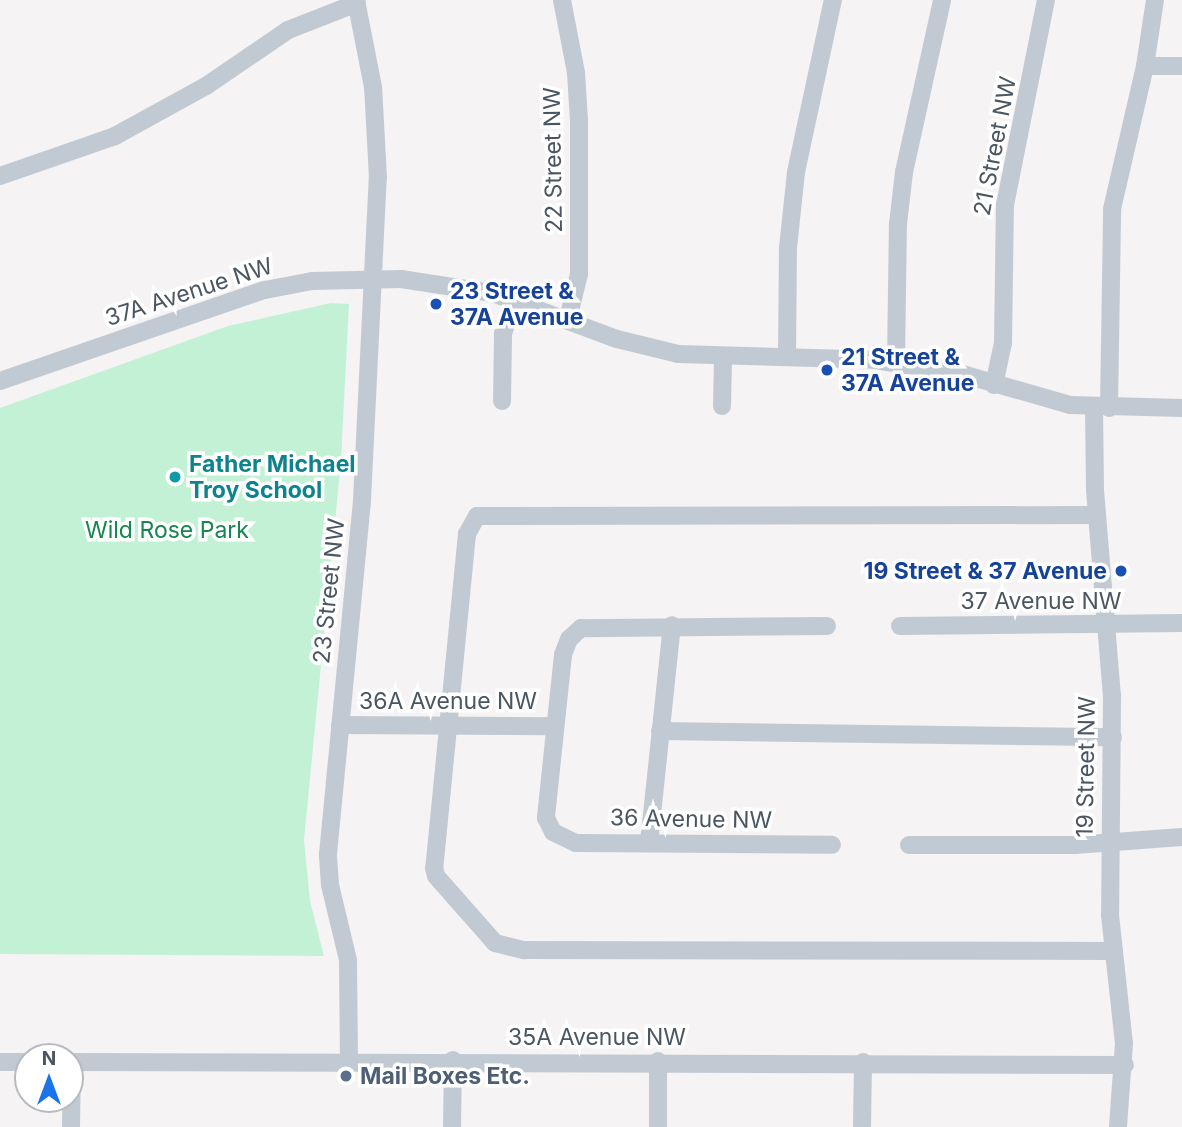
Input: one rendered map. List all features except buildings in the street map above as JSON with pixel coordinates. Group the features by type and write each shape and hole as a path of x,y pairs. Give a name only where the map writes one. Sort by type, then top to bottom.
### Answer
{"street":[{"name":"22 Street NW","path":"562,0 576,73 579,121 579,274 568,319"},
{"path":"787,357 788,248 796,172 833,0"},
{"path":"896,362 904,172 942,0"},
{"name":"21 Street NW","path":"994,384 1003,349 1005,205 1046,0"},
{"name":"19 Street NW","path":"1118,1127 1125,1065 1114,951 1109,844 1113,737 1109,626 1096,515 1112,209 1145,66 1155,0"},
{"path":"0,176 115,136 206,86 288,30 357,2"},
{"name":"23 Street NW","path":"349,1060 348,960 328,870 362,512 374,278 376,124 357,2"},
{"path":"1145,66 1182,66"},
{"name":"37A Avenue NW","path":"0,381 246,295 312,281 374,278 425,280 513,299 637,346 723,357 896,362 994,384 1042,400 1101,407 1182,408"},
{"path":"502,401 503,334 513,299"},
{"path":"723,357 723,405"},
{"path":"1096,515 477,516 467,534 436,876 502,947 524,950 1114,951"},
{"name":"37 Avenue NW","path":"900,626 1109,626 1182,623"},
{"path":"555,726 563,655 574,633 595,625 827,626"},
{"path":"649,843 672,625"},
{"name":"36A Avenue NW","path":"340,725 555,726"},
{"name":"36 Avenue NW","path":"555,726 546,818 553,832 576,843 832,845"},
{"path":"660,731 1113,737"},
{"path":"909,845 1109,844 1182,838"},
{"path":"452,1127 453,1060"},
{"name":"35A Avenue NW","path":"84,1062 453,1060 1125,1065"},
{"path":"658,1127 659,1061"},
{"path":"862,1127 863,1062"}],"green space":[{"name":"Wild Rose Park","path":"331,303 349,304 341,460 304,840 310,901 324,956 0,954 0,408 228,326"}],"place":[{"name":"23 Street & 37A Avenue","path":"436,304"},
{"name":"21 Street & 37A Avenue","path":"827,370"},
{"name":"Father Michael Troy School","path":"175,477"},
{"name":"19 Street & 37 Avenue","path":"1121,571"},
{"name":"Mail Boxes Etc.","path":"346,1076"}]}
